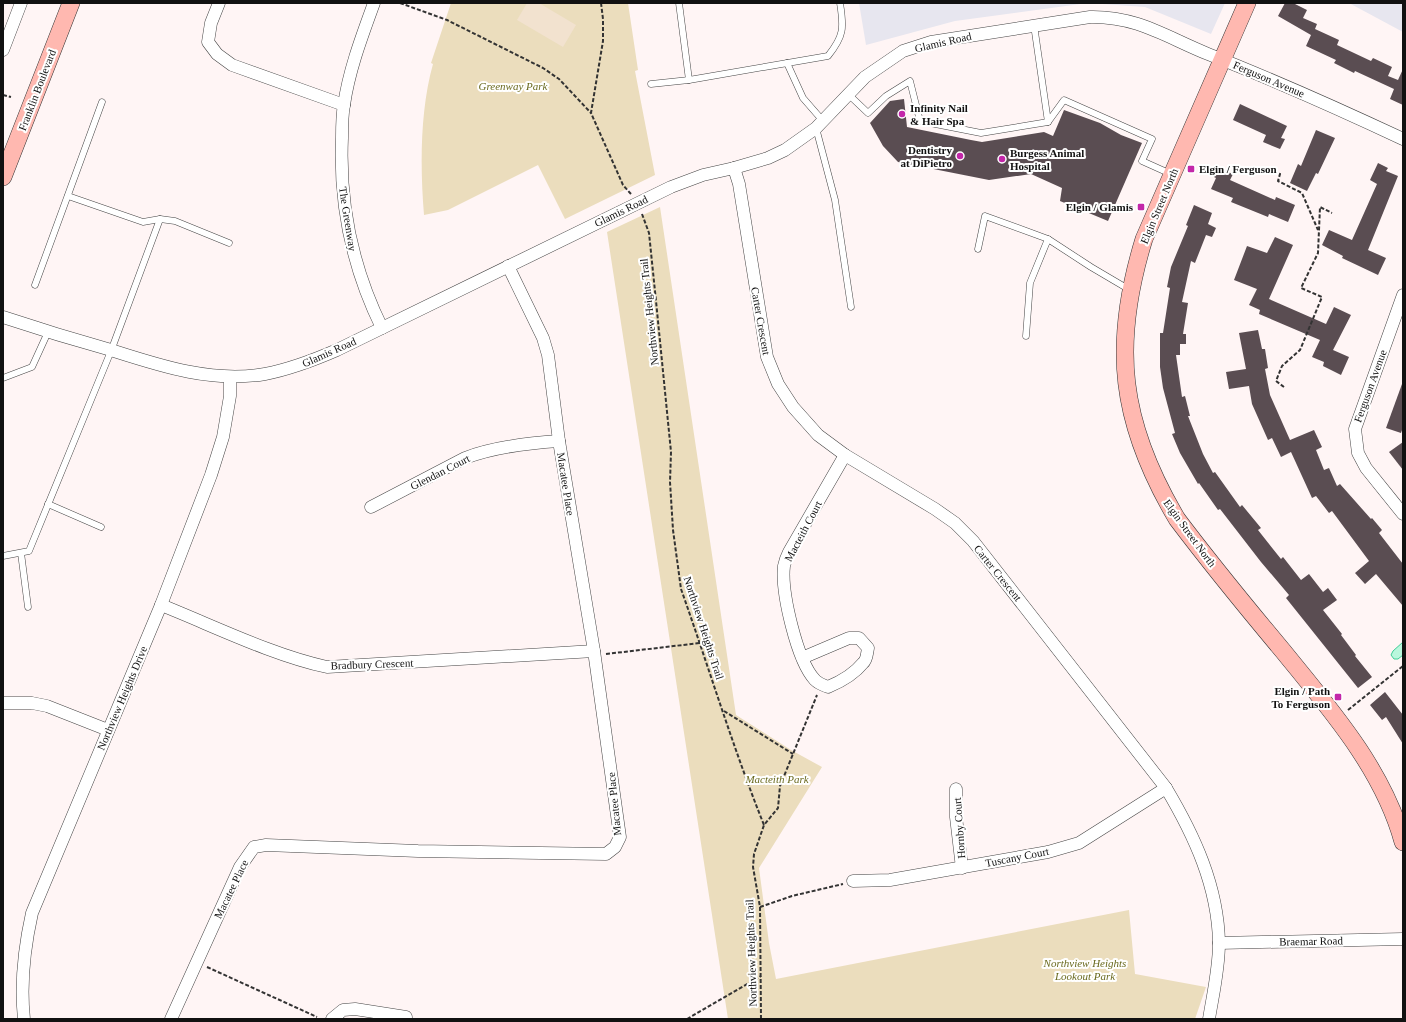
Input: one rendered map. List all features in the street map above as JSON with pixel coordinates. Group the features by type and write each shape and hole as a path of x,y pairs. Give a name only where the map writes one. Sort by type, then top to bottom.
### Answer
{"street":[{"path":"3,50 21,3"},
{"name":"Franklin Boulevard","path":"3,177 71,3"},
{"path":"219,3 211,23 208,42 217,54 232,65 344,105"},
{"name":"The Greenway","path":"374,3 356,52 344,105 340,170 344,208 351,248 382,328"},
{"name":"Elgin Street North","path":"1247,3 1144,239 1130,290 1125,323 1124,359 1129,407 1143,452 1158,487 1177,519 1337,719 1370,767 1400,817 1403,842"},
{"name":"Glamis Road","path":"3,317 164,368 197,374 230,377 265,374 299,366 337,350 671,187 703,175 734,168 768,158 779,153 820,125 865,77 903,51 931,42 1034,25 1090,17 1110,16 1145,26 1223,59"},
{"name":"Ferguson Avenue","path":"1223,59 1248,68 1403,139"},
{"name":"Carter Crescent","path":"734,168 739,184 767,357 778,384 793,407 818,435 845,455 935,509 955,524 972,541 1166,788 1185,820 1201,855 1211,890 1219,943 1217,976 1209,1019"},
{"name":"Macatee Place","path":"171,1019 240,867 254,847 266,844 418,851 606,854 615,847 620,837 594,651 559,441 548,355 543,338 508,266"},
{"name":"Ferguson Avenue","path":"1403,295 1355,429 1358,454 1366,468 1403,514"},
{"name":"Northview Heights Drive","path":"24,1019 21,972 32,914 161,605 211,475 223,437 230,396 230,377"},
{"name":"Glendan Court","path":"371,507 465,458 480,453 541,442 559,441"},
{"name":"Macteith Court","path":"822,685 815,680 802,658 794,637 787,599 784,566 789,552 845,455"},
{"name":"Bradbury Crescent","path":"161,605 276,652 327,667 594,651"},
{"path":"802,658 849,638 859,638 868,648 864,663 837,683 828,687 822,685"},
{"path":"3,703 32,703 47,706 108,730"},
{"name":"Tuscany Court","path":"853,882 890,880 1048,852 1079,842 1166,788"},
{"name":"Hornby Court","path":"956,789 956,817 962,868"},
{"name":"Braemar Road","path":"1219,943 1403,939"},
{"path":"332,1019 343,1010 355,1009 406,1017"}],"lane":[{"path":"679,3 689,80"},
{"path":"651,84 689,80 828,56 838,45 843,26 840,3"},
{"path":"1034,25 1048,122"},
{"path":"787,64 803,98 820,125 835,200 850,307"},
{"path":"848,94 868,113 886,96 910,81 920,121 981,133 1048,122 1064,100 1152,139 1142,161 1172,174"},
{"path":"35,285 102,102"},
{"path":"68,196 142,222 160,219 175,221 229,243"},
{"path":"978,249 985,216 1048,239 1130,290"},
{"path":"3,556 29,551 111,351 160,219"},
{"path":"1026,336 1030,283 1048,239"},
{"path":"3,378 32,367 48,332"},
{"path":"48,504 101,527"},
{"path":"21,553 28,608"}],"path":[{"path":"400,3 447,20 543,68 559,79 591,113 623,185 633,197"},
{"path":"591,113 603,41 601,3"},
{"path":"3,95 11,97"},
{"path":"1268,169 1280,174 1278,181 1302,193 1318,231"},
{"path":"1284,387 1276,381 1282,366 1300,350 1322,297 1301,288 1318,253 1320,207 1332,213"},
{"name":"Northview Heights Trail","path":"640,211 649,233 653,271 671,452 670,482 678,575 681,589 723,710 739,763 764,826 754,854 753,867 760,907 761,1019"},
{"path":"1306,276 1310,278"},
{"path":"594,651 610,655 700,643"},
{"path":"1337,719 1403,666"},
{"path":"764,826 778,808 780,786 822,685"},
{"path":"723,710 793,754"},
{"path":"760,907 792,896 853,882"},
{"path":"197,963 317,1017"},
{"path":"687,1019 761,976"}],"shaded area":[{"path":"527,3 539,3 576,25 563,47 517,20"},
{"path":"859,3 1088,3 955,21 866,45"},
{"path":"1088,3 1225,3 1211,34 1145,7"},
{"path":"1349,3 1403,3 1403,32"},
{"path":"1403,642 1403,655 1398,659 1394,659 1391,655 1393,651"}],"green space":[{"name":"Greenway Park","path":"451,3 628,3 638,70 635,71 655,175 565,219 538,165 448,210 424,215 422,178 423,119 433,64 431,63"},
{"name":"Northview Heights Lookout Park","path":"660,207 736,715 791,750 822,767 759,868 769,943 776,979 1129,910 1135,974 1206,987 1195,1019 728,1019 607,232"}],"building":[{"path":"1285,3 1293,3 1307,10 1303,18 1317,24 1315,29 1339,40 1337,45 1371,61 1373,58 1392,67 1388,76 1398,80 1403,69 1403,105 1390,99 1394,89 1355,71 1354,73 1334,63 1336,60 1306,46 1311,35 1278,16"},
{"path":"904,99 907,127 971,140 982,142 1044,132 1053,136 1064,110 1100,123 1121,135 1142,143 1108,221 1060,201 1062,188 1031,174 989,180 898,162 883,146 870,123 890,101"},
{"path":"1240,104 1287,126 1281,138 1285,139 1280,149 1263,142 1266,135 1233,120"},
{"path":"1316,130 1335,138 1318,174 1316,173 1307,191 1290,183 1298,164 1301,166"},
{"path":"1378,163 1388,168 1386,171 1398,176 1368,250 1386,258 1378,275 1342,258 1343,256 1322,245 1329,230 1352,240 1377,184 1370,180"},
{"path":"1216,167 1233,174 1230,180 1275,200 1276,197 1295,205 1288,222 1269,214 1268,217 1231,202 1233,198 1211,189 1216,178 1212,176"},
{"path":"1194,205 1212,213 1208,224 1216,228 1212,237 1206,235 1195,263 1191,261 1182,302 1188,303 1183,334 1186,334 1186,344 1180,344 1180,355 1176,355 1182,397 1185,396 1190,416 1188,416 1203,454 1213,473 1215,472 1240,507 1242,505 1261,528 1258,530 1281,559 1283,557 1301,580 1309,574 1323,592 1328,588 1337,600 1323,610 1342,634 1341,635 1356,655 1355,656 1372,677 1358,688 1286,598 1289,595 1220,509 1218,510 1199,483 1198,484 1180,453 1172,434 1175,433 1163,388 1160,367 1160,333 1163,333 1170,288 1167,287 1171,267 1188,226 1186,225"},
{"path":"1275,237 1293,245 1269,299 1326,324 1334,307 1351,315 1333,350 1349,357 1341,375 1323,366 1324,362 1312,357 1320,340 1259,314 1260,310 1249,305 1257,289 1234,280 1247,246 1267,253"},
{"path":"1258,330 1262,349 1265,349 1268,368 1265,369 1270,395 1290,440 1314,430 1322,447 1316,450 1324,470 1329,468 1337,486 1340,484 1371,519 1372,518 1382,530 1379,533 1403,564 1403,606 1376,574 1365,584 1355,573 1369,561 1332,511 1329,513 1316,496 1312,498 1291,452 1281,457 1272,438 1268,440 1252,404 1249,386 1229,389 1226,372 1246,369 1239,333"},
{"path":"1402,384 1403,427 1401,433 1386,428"},
{"path":"1403,442 1403,470 1389,452"},
{"path":"1385,692 1403,715 1403,744 1386,717 1382,720 1370,705"}],"place":[{"name":"Infinity Nail & Hair Spa","path":"902,114"},
{"name":"Dentistry at DiPietro","path":"960,156"},
{"name":"Burgess Animal Hospital","path":"1002,159"},
{"name":"Elgin / Ferguson","path":"1191,169"},
{"name":"Elgin / Glamis","path":"1141,207"},
{"name":"Elgin / Path To Ferguson","path":"1338,697"}],"park label":[{"name":"Macteith Park","path":"777,779"}]}
